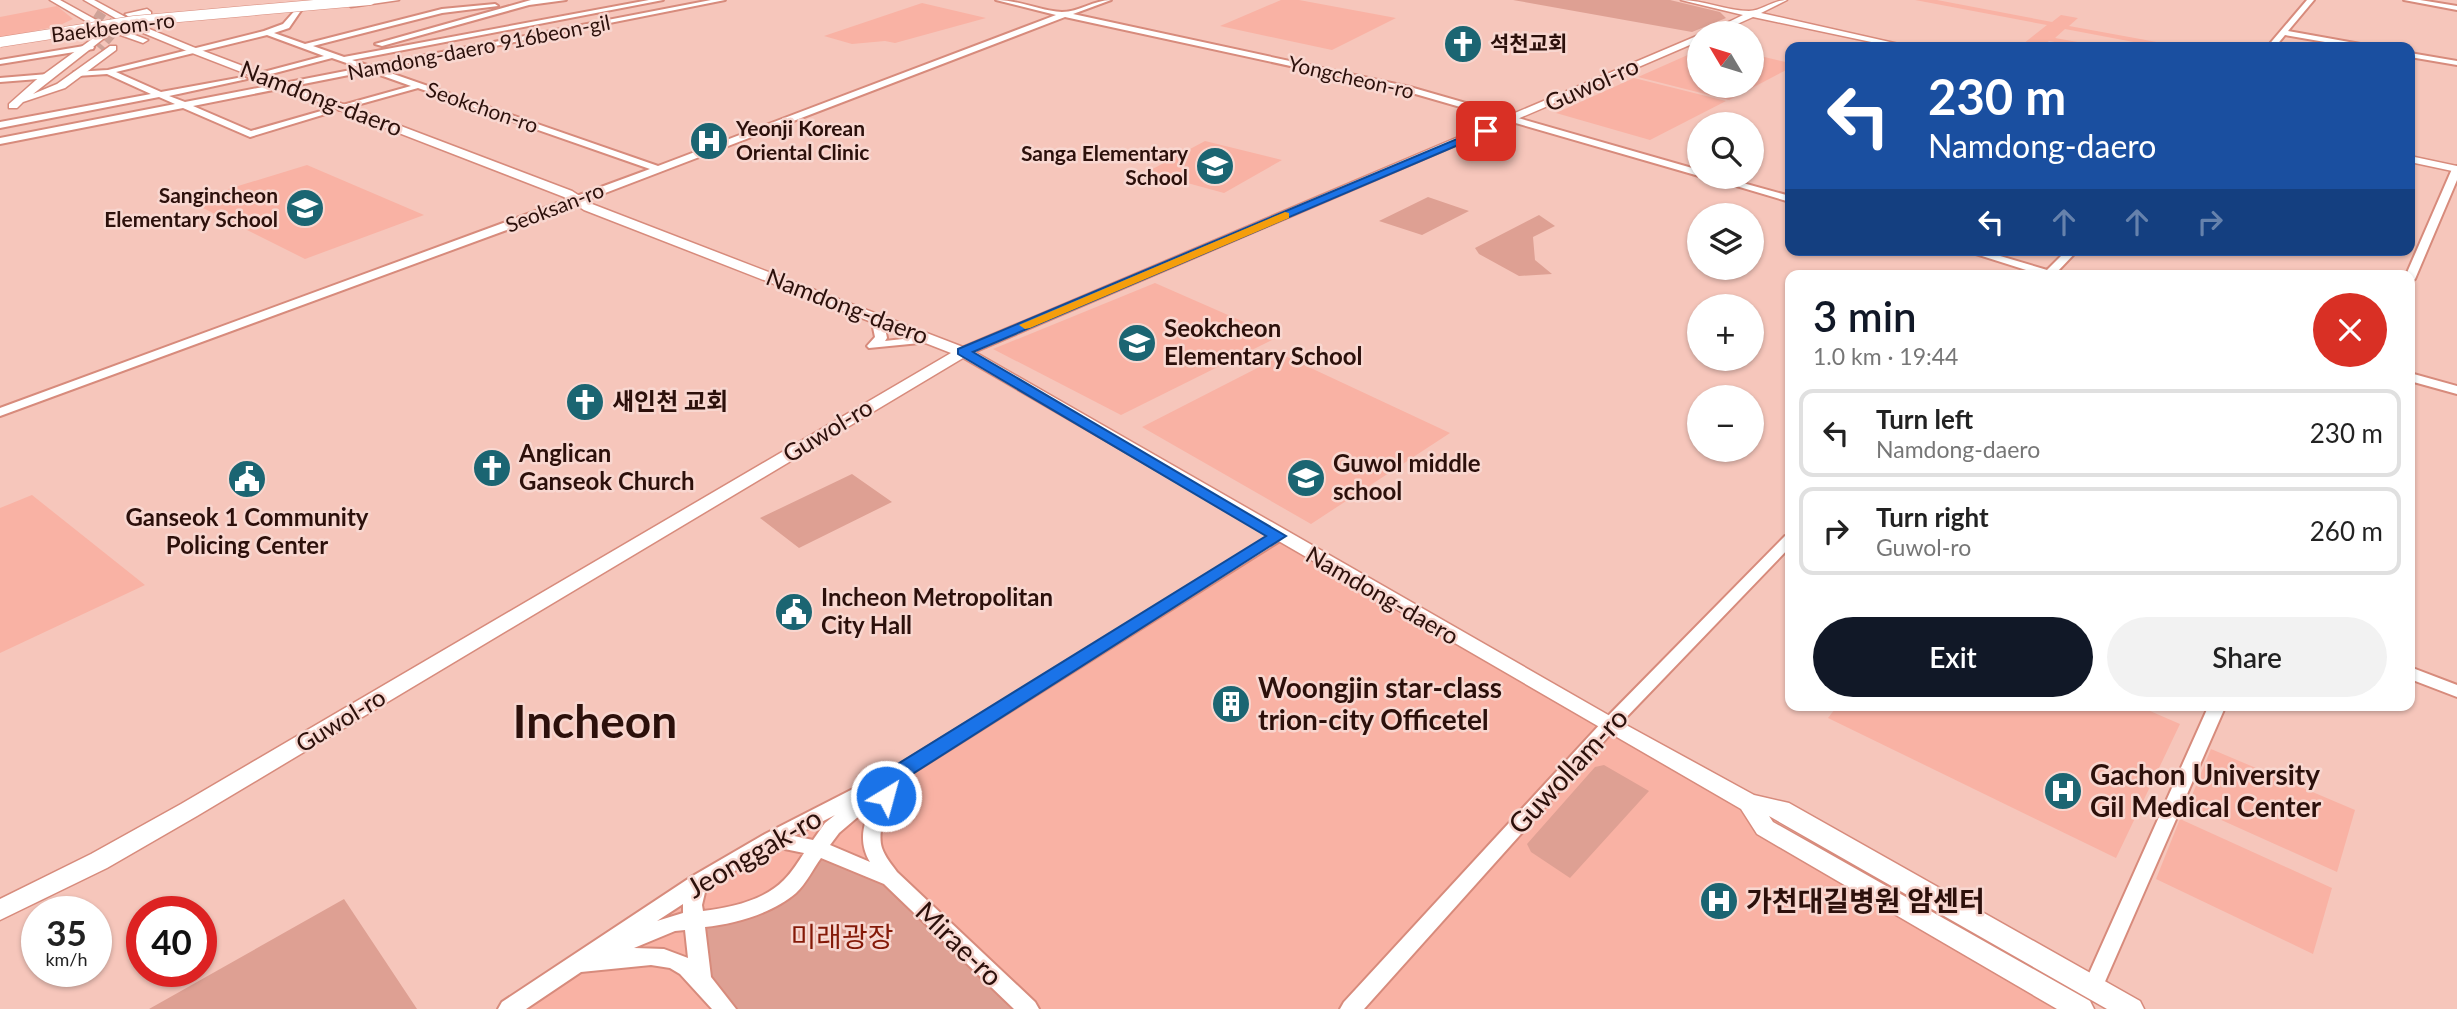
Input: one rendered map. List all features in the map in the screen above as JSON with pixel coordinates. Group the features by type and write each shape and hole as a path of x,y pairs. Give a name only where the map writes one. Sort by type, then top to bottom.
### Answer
{"main road":[{"path":"54,0 95,23 148,37 181,54 243,79 277,88 328,112 552,200 575,201"},
{"path":"70,0 95,23"},
{"name":"Namdong-daero","path":"88,0 123,17 148,37 194,51 259,76 277,88 342,108 568,194 575,201 963,352 1609,725 1749,803 1781,809 2131,1009"},
{"name":"Baekbeom-ro","path":"166,18 338,0"},
{"name":"Baekbeom-ro","path":"0,42 134,21 370,0"},
{"name":"Baekbeom-ro","path":"0,42 123,17 166,18 395,0"},
{"path":"1685,0 1881,42"},
{"path":"1737,21 1783,0"},
{"path":"95,23 148,15 166,18"},
{"path":"148,37 150,26 166,18"},
{"path":"13,106 54,81 92,48 95,23"},
{"name":"Baekbeom-ro","path":"0,42 82,34 95,23"},
{"path":"1824,31 1869,42"},
{"path":"1,111 61,86 113,48 148,37"},
{"name":"Guwol-ro","path":"0,910 99,861 190,810 963,352 1687,43"},
{"path":"13,106 48,76 92,48 113,48"},
{"path":"2415,154 2457,163"},
{"path":"2415,160 2457,169"},
{"name":"Namdong-daero","path":"1749,803 1765,828 2081,1009"}],"street":[{"path":"442,11 445,0"},
{"path":"306,46 442,11 563,0"},
{"path":"343,59 660,0"},
{"name":"Namdong-daero 916beon-gil","path":"0,141 722,0"},
{"name":"Yongcheon-ro","path":"999,0 1407,89 1687,170"},
{"name":"Seoksan-ro","path":"0,412 186,347 1108,0"},
{"path":"2276,42 2311,0"},
{"path":"2407,0 2457,8"},
{"path":"259,76 537,1"},
{"path":"77,74 108,72 267,33 286,26 298,9"},
{"path":"480,17 542,36"},
{"name":"Seokchon-ro","path":"267,33 658,169"},
{"path":"2284,33 2337,42"},
{"path":"0,62 92,48"},
{"path":"2415,56 2457,63"},
{"path":"108,72 250,134 328,112"},
{"path":"0,80 48,76"},
{"path":"0,126 243,79"},
{"path":"342,108 418,86"},
{"path":"0,126 36,134"},
{"path":"2414,270 2457,169"},
{"path":"1752,189 1785,199"},
{"path":"1988,256 2036,270"},
{"path":"2054,270 2067,256"},
{"path":"877,318 881,338 873,346 930,339"},
{"path":"2415,378 2457,390"},
{"path":"890,878 873,851 871,838 876,816 896,775 1278,536"},
{"name":"Guwollam-ro","path":"1352,1009 1609,725 1785,544"},
{"path":"2415,675 2457,691"},
{"path":"2093,987 2215,711"},
{"name":"Jeonggak-ro","path":"509,1009 698,883 772,839 896,775"},
{"name":"Jeonggak-ro","path":"579,964 673,923 723,917 772,900 791,886 832,828 896,775"},
{"path":"772,839 817,848 890,878"},
{"name":"Mirae-ro","path":"890,878 1028,1009"},
{"path":"698,883 692,905 701,982"},
{"path":"579,964 648,956 669,958 687,967 725,1009"}],"shaded area":[{"path":"1281,0 1299,0 1396,18 1332,50 1220,26"},
{"path":"1915,0 1937,0 2052,22 2061,15 2078,18 2069,26 2157,42 2134,42 2065,29 2055,38 2078,42 2025,42 2047,25"},
{"path":"922,3 986,18 895,43 885,41 852,44 824,36"},
{"path":"57,6 73,19 58,26 0,38 0,17"},
{"path":"1687,55 1687,89 1638,77"},
{"path":"1764,57 1785,62 1785,71 1764,82"},
{"path":"1634,78 1687,91 1687,98 1726,101 1705,112 1687,112 1687,121 1650,140 1556,113"},
{"name":"Sanga Elementary School","path":"1205,141 1282,160 1224,193 1147,172"},
{"name":"Sangincheon Elementary School","path":"307,165 424,215 305,259 189,201"},
{"name":"Seokcheon Elementary School","path":"1155,283 1278,337 1121,415 993,349"},
{"name":"Guwol middle school","path":"1283,355 1450,433 1311,524 1142,427"},
{"path":"32,495 145,585 0,653 0,508"},
{"path":"1278,536 2078,1009 509,1009 698,883 896,775"},
{"name":"Gachon University Gil Medical Center","path":"1833,711 2150,711 2180,724 2116,858 1828,718"},
{"name":"Gachon University Gil Medical Center","path":"2211,749 2355,810 2337,872 2188,805"},
{"name":"Gachon University Gil Medical Center","path":"2180,819 2332,888 2313,954 2156,879"}],"green space":[{"path":"1513,0 1670,0 1720,12 1726,18 1719,21 1687,21 1687,31"},
{"path":"1428,197 1469,211 1422,235 1379,221"},
{"path":"1539,215 1555,226 1533,237 1535,260 1552,274 1519,276 1479,254 1475,248"},
{"path":"852,474 892,502 799,548 760,518"},
{"path":"1604,765 1649,791 1570,878 1531,852 1527,844 1595,767"},
{"name":"미래광장","path":"817,848 890,878 1028,1009 725,1009 701,982 693,919 772,900"},
{"path":"344,899 417,1009 149,1009 188,987 217,987 217,971"}],"tunnel":[{"path":"95,14 112,25 114,31 99,48"}],"slow traffic":[{"path":"1025,325 1285,216"}],"place":[{"name":"석천교회","path":"1463,44"},
{"name":"Yeonji Korean Oriental Clinic","path":"709,141"},
{"name":"Sanga Elementary School","path":"1215,166"},
{"name":"Sangincheon Elementary School","path":"305,208"},
{"name":"Seokcheon Elementary School","path":"1137,343"},
{"name":"새인천 교회","path":"585,402"},
{"name":"Anglican Ganseok Church","path":"492,468"},
{"name":"Guwol middle school","path":"1306,478"},
{"name":"Ganseok 1 Community Policing Center","path":"247,479"},
{"name":"Incheon Metropolitan City Hall","path":"794,612"},
{"name":"Woongjin star-class trion-city Officetel","path":"1231,704"},
{"name":"Gachon University Gil Medical Center","path":"2063,791"},
{"name":"가천대길병원 암센터","path":"1719,901"}],"district":[{"name":"Incheon","path":"595,722"}],"route":[{"path":"886,796 896,775 1278,536 963,352 1486,131"}]}
